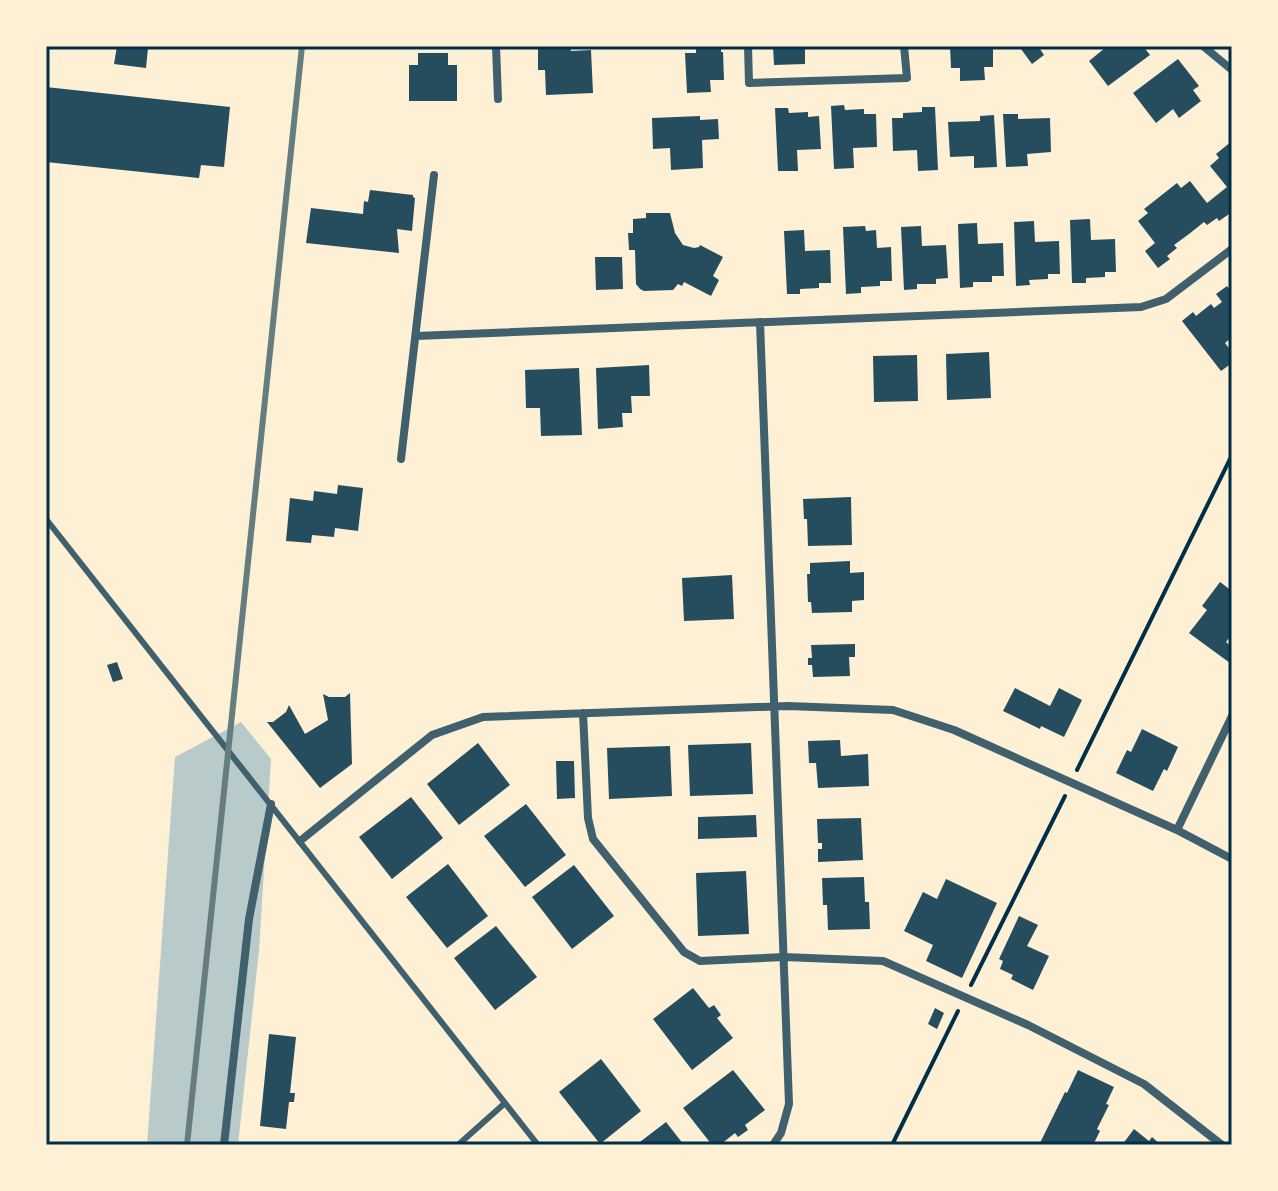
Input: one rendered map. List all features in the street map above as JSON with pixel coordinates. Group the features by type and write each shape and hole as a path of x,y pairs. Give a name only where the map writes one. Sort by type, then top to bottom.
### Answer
{"street":[{"path":"496,46 498,99"},
{"path":"748,46 749,83 907,78 904,46"},
{"path":"1203,46 1232,70"},
{"path":"401,459 434,175"},
{"path":"416,336 1141,307 1166,299 1232,249"},
{"path":"760,322 789,1104 781,1133 773,1145"},
{"path":"300,841 432,735 483,717 774,706 893,710 954,730 1177,830 1232,859"},
{"path":"583,713 588,818 593,839 684,952 700,961 784,957 883,961 1028,1025 1144,1084 1222,1145"},
{"path":"1177,830 1232,716"},
{"path":"224,1145 249,919 271,804"}],"lane":[{"path":"46,519 538,1145"},
{"path":"458,1145 505,1103"}],"path":[{"path":"892,1145 1232,455"}],"shaded area":[{"path":"241,722 271,759 259,950 238,1145 147,1145 175,757"}],"building":[{"path":"117,46 148,48 146,68 114,64"},
{"path":"538,46 570,46 571,51 591,50 593,93 546,95 545,70 538,70"},
{"path":"696,46 721,46 723,52 724,80 710,80 711,92 687,93 685,53 696,53"},
{"path":"773,46 805,46 805,64 774,65"},
{"path":"950,46 993,46 993,67 984,67 985,80 960,81 960,68 951,68"},
{"path":"1038,46 1044,55 1032,64 1021,49"},
{"path":"1104,46 1143,46 1150,55 1108,86 1089,61"},
{"path":"418,53 448,53 448,65 457,65 457,101 409,101 409,65 418,65"},
{"path":"1178,59 1199,86 1193,90 1201,101 1179,118 1173,109 1156,123 1133,93"},
{"path":"46,87 230,107 224,167 201,165 199,178 46,162"},
{"path":"844,105 845,110 864,109 864,114 876,114 877,147 853,148 854,168 834,169 831,106"},
{"path":"922,107 935,107 938,170 918,171 917,150 893,151 892,118 903,118 903,113 922,112"},
{"path":"775,108 788,108 789,113 808,112 808,117 819,116 821,149 797,150 798,171 778,171"},
{"path":"1003,114 1018,114 1018,119 1050,118 1051,152 1027,154 1028,166 1006,167"},
{"path":"994,115 997,167 974,168 974,156 950,157 948,122 980,121 980,116"},
{"path":"700,116 700,120 718,119 719,139 702,140 703,168 671,170 670,148 653,149 652,118"},
{"path":"1232,141 1232,212 1219,221 1217,218 1207,225 1204,222 1174,245 1177,248 1167,256 1170,259 1158,268 1145,251 1155,243 1138,221 1148,213 1144,209 1177,183 1181,188 1190,181 1207,203 1227,187 1210,166 1219,158 1216,154"},
{"path":"370,190 413,195 415,198 412,231 397,229 399,253 306,243 311,208 363,214 364,201 368,202"},
{"path":"646,213 670,213 675,233 683,245 694,248 700,245 723,257 713,276 719,280 711,296 684,282 673,290 644,291 636,284 635,250 629,250 628,233 633,233 633,219 646,218"},
{"path":"1090,219 1091,240 1115,239 1116,272 1105,272 1105,277 1086,278 1086,283 1072,283 1070,220"},
{"path":"1034,221 1035,242 1059,241 1060,274 1048,274 1048,279 1029,280 1030,285 1016,286 1014,222"},
{"path":"977,223 978,244 1003,243 1004,276 992,276 992,282 973,282 973,287 960,288 958,224"},
{"path":"865,226 866,231 876,230 877,248 891,247 892,281 880,281 880,286 861,287 861,293 846,294 843,227"},
{"path":"921,226 922,246 946,245 948,278 936,279 936,284 917,284 917,289 904,290 901,227"},
{"path":"804,230 805,251 830,250 831,283 819,283 819,288 800,289 800,294 787,294 784,231"},
{"path":"595,257 622,257 623,289 596,290"},
{"path":"1227,286 1230,290 1232,288 1232,337 1225,343 1232,352 1232,363 1221,371 1182,321 1193,312 1196,316 1211,304 1214,308 1222,302 1216,294"},
{"path":"989,352 991,398 947,400 946,354"},
{"path":"917,355 918,401 874,402 873,356"},
{"path":"649,365 650,396 631,396 632,413 622,413 623,427 598,429 596,368"},
{"path":"579,368 582,435 541,436 540,408 526,408 525,370"},
{"path":"338,485 363,488 358,531 335,528 334,537 312,535 311,543 286,541 290,498 313,501 314,491 337,494"},
{"path":"851,497 852,545 808,546 803,499"},
{"path":"850,561 850,573 864,572 864,600 852,601 852,612 812,613 811,602 808,602 807,574 810,574 810,563"},
{"path":"732,575 734,619 684,621 682,578"},
{"path":"1220,582 1232,591 1232,634 1226,642 1232,647 1230,663 1189,633 1207,610 1202,606"},
{"path":"855,644 855,657 849,657 850,676 813,677 812,665 808,665 808,658 812,658 811,645"},
{"path":"117,662 123,679 113,682 107,665"},
{"path":"1015,688 1050,706 1059,688 1082,700 1064,737 1003,711"},
{"path":"350,693 352,764 320,788 267,722 273,722 286,712 289,705 305,734 328,720 323,694 345,697"},
{"path":"1142,729 1178,747 1153,791 1116,773"},
{"path":"840,740 841,756 868,754 869,786 818,788 816,763 809,763 808,741"},
{"path":"478,743 510,785 459,825 427,784"},
{"path":"751,743 753,794 690,796 688,745"},
{"path":"670,746 672,796 609,799 607,748"},
{"path":"556,761 574,761 575,798 557,799"},
{"path":"411,797 443,838 392,879 359,837"},
{"path":"526,804 566,855 525,887 484,836"},
{"path":"756,815 757,837 698,839 698,817"},
{"path":"861,818 863,860 818,862 818,849 822,849 822,843 818,843 817,819"},
{"path":"448,864 488,916 447,948 406,897"},
{"path":"574,865 614,916 572,949 532,897"},
{"path":"746,871 749,934 698,936 696,873"},
{"path":"864,877 870,929 828,930 822,878"},
{"path":"946,879 997,903 962,978 926,961 933,945 904,931 923,892 937,899"},
{"path":"1019,916 1038,925 1027,946 1049,956 1033,990 1011,979 1013,975 1000,969 1003,961 999,959"},
{"path":"496,926 537,977 495,1010 454,958"},
{"path":"693,988 709,1008 714,1005 721,1015 717,1018 733,1038 692,1070 653,1019"},
{"path":"935,1008 944,1013 937,1029 928,1024"},
{"path":"269,1034 296,1037 290,1093 295,1093 294,1102 289,1102 286,1129 260,1126"},
{"path":"601,1059 641,1111 600,1144 559,1092"},
{"path":"733,1070 765,1110 745,1125 748,1130 738,1137 735,1133 720,1145 712,1145 683,1108"},
{"path":"1078,1070 1114,1087 1093,1145 1039,1145 1065,1092"},
{"path":"666,1122 684,1145 636,1145"},
{"path":"1134,1129 1149,1141 1152,1137 1161,1145 1122,1145"}],"railway":[{"path":"187,1145 302,46"}]}
